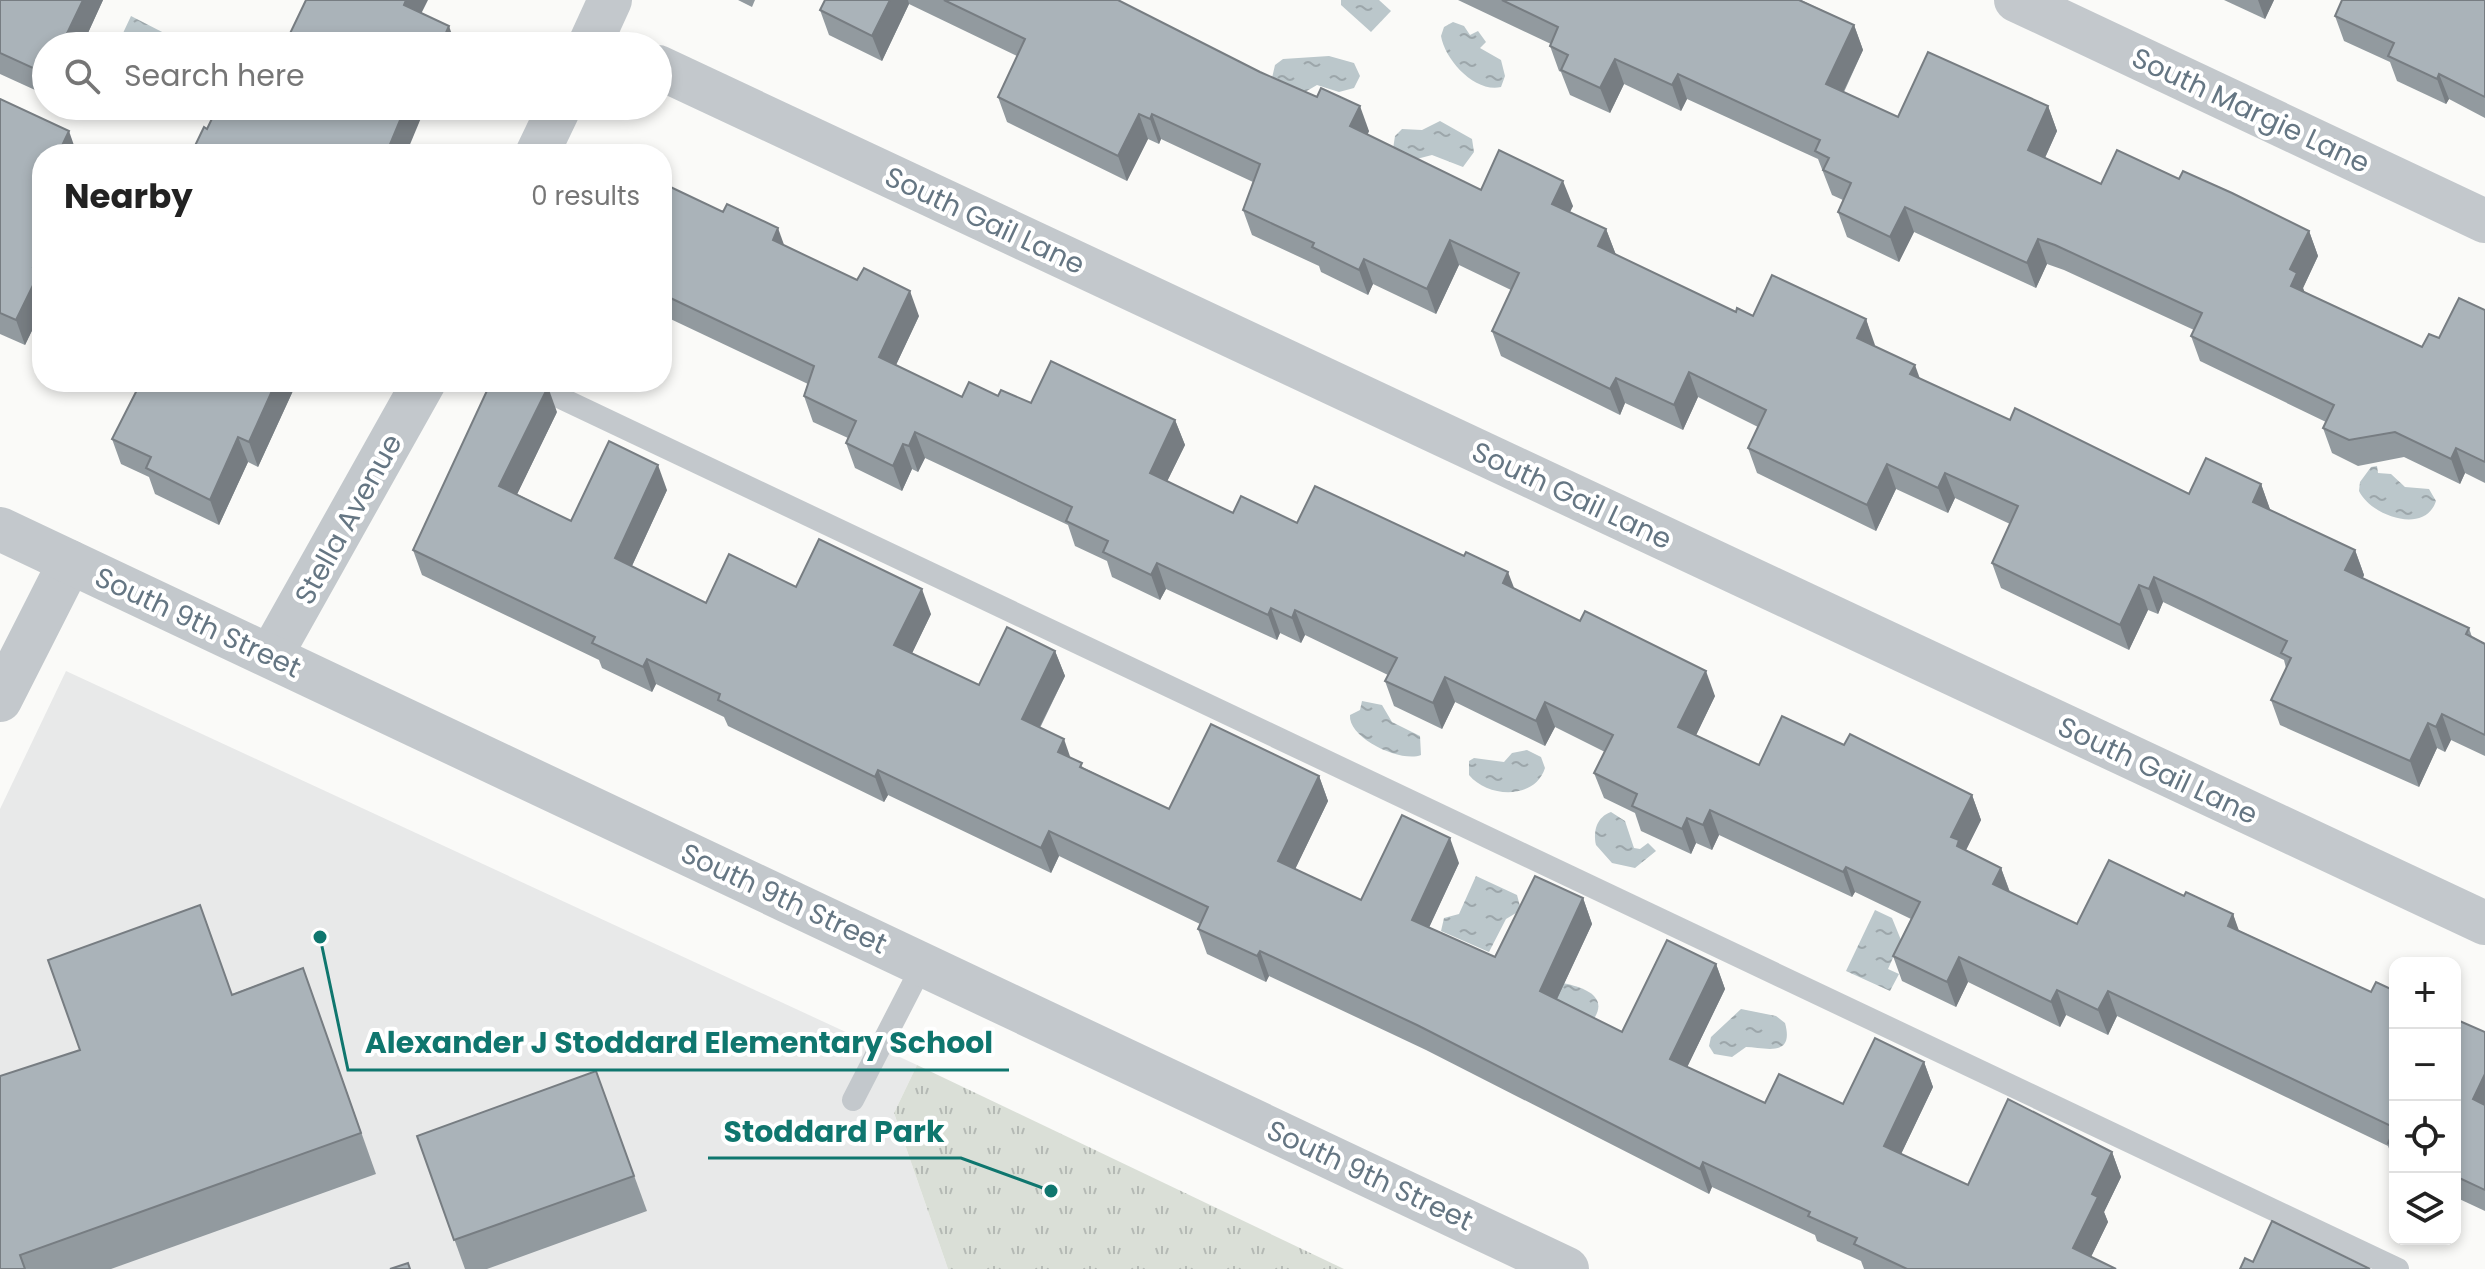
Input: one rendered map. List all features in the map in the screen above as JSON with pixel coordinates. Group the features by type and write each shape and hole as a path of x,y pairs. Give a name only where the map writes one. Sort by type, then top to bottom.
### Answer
{"street":[{"name":"South Margie Lane","path":"2016,0 2485,221"},
{"name":"South Gail Lane","path":"672,74 2485,923"},
{"path":"542,144 553,120"},
{"name":"Stella Avenue","path":"271,655 418,392"},
{"name":"South 9th Street","path":"0,529 1567,1269"},
{"path":"0,700 70,562"}],"lane":[{"path":"548,392 2398,1269"},
{"path":"853,1100 923,964"}],"shaded area":[{"path":"66,671 917,1065 894,1113 948,1269 0,1269 0,809"}],"green space":[{"path":"917,1065 1344,1269 948,1269 894,1113"}],"water":[{"path":"1341,0 1379,0 1391,11 1371,32 1341,5"},
{"path":"131,16 162,32 124,32"},
{"path":"1453,22 1464,26 1470,35 1478,31 1486,42 1480,48 1501,60 1505,76 1501,87 1491,88 1472,80 1448,55 1441,36 1444,27"},
{"path":"1329,56 1354,63 1360,76 1354,88 1339,92 1317,85 1305,92 1272,78 1275,65 1283,59"},
{"path":"1440,121 1472,139 1474,152 1463,167 1432,155 1409,161 1393,149 1395,136 1402,129 1422,130"},
{"path":"2377,466 2378,473 2391,474 2405,487 2429,489 2436,501 2430,511 2421,517 2398,518 2365,500 2359,491 2360,482 2371,467"},
{"path":"1362,701 1382,705 1392,722 1420,736 1421,755 1412,757 1390,752 1358,732 1350,715 1360,710"},
{"path":"1527,750 1541,757 1545,768 1532,786 1510,792 1499,791 1477,783 1469,775 1469,761 1474,758 1504,762 1512,753"},
{"path":"1611,812 1625,821 1634,848 1640,849 1648,843 1656,851 1635,868 1612,863 1596,845 1597,825 1602,817"},
{"path":"1476,876 1517,895 1521,910 1506,919 1489,952 1441,931 1444,918 1459,914"},
{"path":"1875,910 1892,918 1901,940 1888,969 1899,974 1890,991 1846,971"},
{"path":"1524,979 1563,983 1590,992 1597,1000 1598,1011 1590,1024"},
{"path":"1741,1009 1776,1016 1785,1023 1786,1042 1768,1049 1746,1047 1732,1057 1714,1054 1709,1046 1711,1037"}],"building":[{"path":"0,0 83,0 68,32 32,32 32,68 0,53"},
{"path":"306,0 406,0 404,5 449,26 446,32 291,32"},
{"path":"825,0 890,0 872,36 820,10"},
{"path":"944,0 1118,0 1260,72 1317,97 1321,88 1360,106 1350,126 1481,190 1499,150 1563,181 1552,204 1606,229 1598,246 1736,312 1737,308 1753,316 1772,275 1866,319 1857,338 1915,365 1910,374 2010,420 2015,408 2189,494 2206,458 2261,484 2253,502 2355,550 2345,570 2469,628 2466,634 2485,644 2485,735 2442,714 2436,727 2428,723 2410,761 2271,700 2291,658 2281,653 2287,641 2203,600 2154,577 2149,589 2139,585 2120,625 1992,563 2018,506 1945,473 1938,488 1887,464 1867,505 1748,448 1766,410 1689,372 1674,405 1616,378 1610,389 1492,331 1519,273 1450,240 1427,289 1364,259 1359,270 1312,247 1314,243 1243,210 1260,164 1152,114 1150,119 1139,114 1118,156 998,97 1025,39"},
{"path":"1502,0 1799,0 1854,25 1826,84 1898,117 1928,52 2048,106 2028,150 2101,184 2117,150 2179,179 2183,171 2309,231 2290,269 2297,273 2291,286 2422,347 2429,334 2439,338 2459,298 2485,310 2485,462 2456,448 2451,459 2395,432 2349,440 2323,428 2334,405 2191,336 2202,313 2055,245 2038,239 2027,263 1905,207 1890,237 1838,212 1851,183 1823,170 1829,158 1815,151 1820,140 1678,74 1672,85 1615,59 1600,88 1561,70 1568,55 1550,46 1558,27"},
{"path":"2342,0 2485,0 2485,97 2439,74 2437,79 2388,56 2394,43 2335,16"},
{"path":"0,99 32,114 32,120 45,120 69,131 63,144 32,144 32,287 16,320 0,313"},
{"path":"211,120 400,120 390,144 196,144 204,127 207,129"},
{"path":"672,188 723,212 727,204 778,228 773,240 857,280 864,268 910,291 879,357 962,397 969,382 998,396 1001,390 1031,403 1051,361 1175,420 1150,473 1233,513 1241,496 1297,523 1315,486 1464,556 1466,552 1508,572 1503,583 1580,621 1585,611 1706,671 1678,727 1759,765 1782,716 1844,745 1850,734 1972,795 1951,837 1959,840 1957,846 2001,868 1993,884 2077,924 2109,860 2184,896 2186,892 2233,914 2228,926 2371,992 2376,982 2389,988 2389,1125 2108,991 2098,1010 2057,990 2051,1002 1959,957 1947,982 1893,956 1920,902 1846,867 1843,872 1710,810 1703,825 1687,818 1682,829 1632,806 1637,794 1594,773 1613,735 1545,702 1536,721 1445,677 1433,703 1385,681 1397,658 1295,610 1292,618 1271,608 1268,615 1157,563 1151,575 1103,552 1108,541 1066,521 1072,507 915,432 909,446 903,444 893,466 846,443 856,421 804,396 814,366 672,299"},
{"path":"136,392 272,392 249,442 238,437 210,500 146,468 151,457 112,439"},
{"path":"486,392 546,392 499,486 571,521 609,441 658,465 615,558 706,603 729,554 796,587 819,539 922,589 894,645 979,685 1007,627 1055,651 1022,719 1064,739 1058,752 1082,763 1080,767 1169,809 1211,724 1319,776 1278,861 1361,900 1402,815 1450,838 1412,920 1495,957 1535,876 1583,898 1540,991 1622,1032 1667,940 1716,964 1670,1059 1765,1103 1779,1074 1843,1104 1875,1038 1924,1062 1884,1146 1968,1185 2008,1099 2112,1152 2092,1194 2098,1197 2073,1248 2116,1269 1907,1269 1854,1244 1857,1238 1808,1216 1810,1212 1703,1162 1700,1169 1417,1025 1260,951 1257,956 1198,929 1208,907 1049,831 1041,848 878,770 875,777 718,700 720,694 647,659 643,667 592,643 595,637 413,550"},
{"path":"200,905 232,995 303,968 361,1133 20,1255 25,1269 0,1269 0,1076 80,1050 48,960"},
{"path":"2461,1022 2485,1032 2485,1074 2473,1099 2485,1105 2485,1190 2461,1179"},
{"path":"596,1071 634,1176 454,1240 417,1136"},
{"path":"2272,1221 2370,1269 2240,1269 2245,1258 2253,1262"},
{"path":"408,1263 410,1269 390,1269"}],"place":[{"name":"Alexander J Stoddard Elementary School","path":"320,937"},
{"name":"Stoddard Park","path":"1051,1191"}]}
